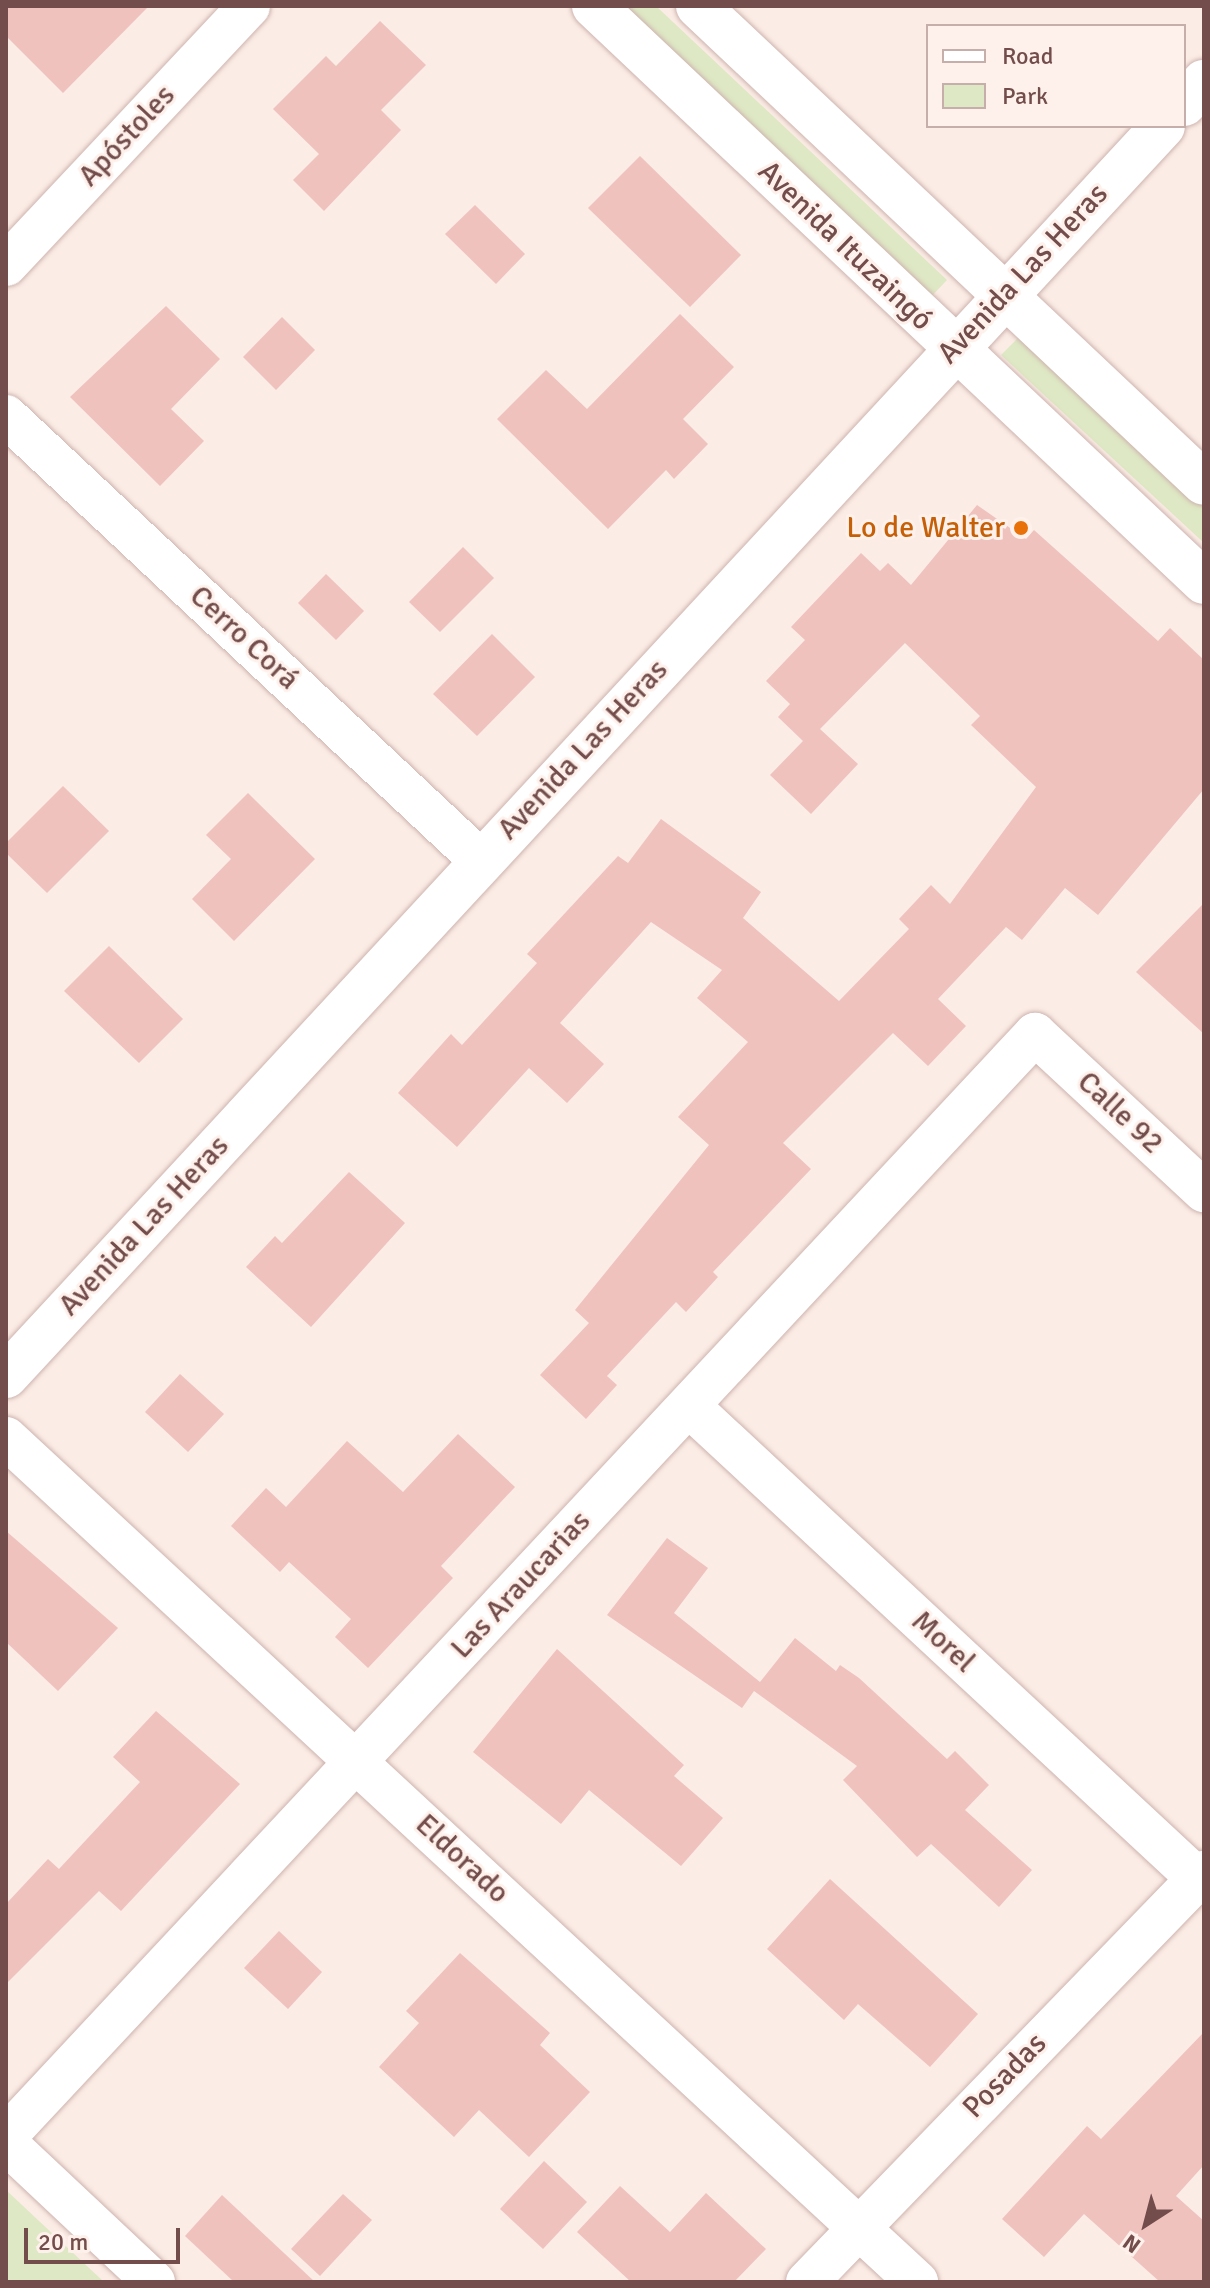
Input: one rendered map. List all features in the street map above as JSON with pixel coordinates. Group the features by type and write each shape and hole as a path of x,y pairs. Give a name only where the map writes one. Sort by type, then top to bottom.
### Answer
{"main road":[{"name":"Avenida Ituzaingó","path":"594,6 952,350 1204,582"},
{"path":"698,6 1204,483"},
{"path":"1186,102 1204,82"},
{"name":"Avenida Las Heras","path":"6,1376 952,350 1161,128"}],"street":[{"name":"Apóstoles","path":"6,265 249,6"},
{"name":"Cerro Corá","path":"6,416 481,861"},
{"name":"Calle 92","path":"1035,1034 1204,1191"},
{"name":"Las Araucarias","path":"6,2136 1035,1034"},
{"name":"Morel","path":"689,1406 1201,1876"},
{"name":"Eldorado","path":"6,1438 917,2282"},
{"name":"Posadas","path":"807,2282 858,2226 1201,1876"},
{"path":"6,2143 154,2282"}],"green space":[{"path":"617,6 656,6 947,280 928,300"},
{"path":"1022,334 1204,503 1204,543 1001,355"},
{"path":"6,2190 104,2282 6,2282"}],"building":[{"path":"6,6 149,6 63,93 6,36"},
{"path":"380,21 426,65 381,110 401,130 324,211 293,180 319,154 273,109 326,56 336,66"},
{"path":"640,156 741,255 690,307 588,208"},
{"path":"475,205 525,254 496,284 445,234"},
{"path":"166,306 220,359 171,409 204,441 160,486 70,397"},
{"path":"680,314 734,367 683,419 708,444 674,479 666,470 608,529 497,419 546,370 587,409"},
{"path":"282,317 315,350 276,390 243,357"},
{"path":"977,505 1026,539 1034,530 1158,641 1170,628 1204,660 1204,789 1098,915 1065,888 1022,940 1006,927 938,999 966,1026 928,1066 893,1033 783,1143 811,1169 713,1272 718,1277 686,1312 676,1302 607,1376 617,1385 586,1419 540,1375 589,1323 575,1310 709,1145 678,1117 748,1042 697,998 722,970 651,922 560,1023 604,1064 567,1103 529,1068 457,1147 398,1093 451,1034 462,1045 537,963 527,954 618,856 628,863 661,819 761,892 743,918 839,1001 909,929 899,919 931,885 950,904 1036,787 971,725 980,716 905,643 820,729 858,764 811,814 770,775 803,741 778,717 790,704 766,681 805,640 791,627 861,553 880,571 888,563 911,585"},
{"path":"463,547 494,578 440,632 409,602"},
{"path":"326,574 364,611 336,640 298,603"},
{"path":"492,634 535,677 477,736 433,694"},
{"path":"63,786 109,831 47,893 6,853 6,843"},
{"path":"248,793 315,859 234,941 192,899 231,859 206,835"},
{"path":"1204,903 1204,1034 1136,972"},
{"path":"109,946 183,1019 139,1063 64,991"},
{"path":"349,1172 405,1223 311,1327 246,1267 275,1236 282,1243"},
{"path":"180,1374 224,1414 188,1452 145,1412"},
{"path":"458,1434 515,1487 441,1566 453,1578 368,1668 335,1637 351,1619 289,1562 280,1572 231,1526 266,1488 286,1507 347,1441 403,1492"},
{"path":"6,1531 118,1628 58,1691 6,1642"},
{"path":"667,1538 708,1568 674,1613 760,1682 795,1638 836,1671 840,1665 859,1678 947,1759 955,1751 989,1785 965,1810 1032,1870 999,1907 931,1844 917,1857 843,1780 857,1766 754,1691 742,1708 607,1615"},
{"path":"557,1649 684,1765 674,1776 723,1818 681,1866 589,1790 561,1824 473,1752"},
{"path":"156,1711 240,1784 121,1911 99,1891 6,1984 6,1904 48,1859 59,1869 140,1782 113,1757"},
{"path":"830,1879 978,2014 930,2067 858,2004 844,2020 767,1949"},
{"path":"279,1931 322,1972 288,2009 244,1968"},
{"path":"460,1953 550,2033 540,2045 590,2092 529,2157 479,2110 454,2137 379,2067 419,2023 406,2011"},
{"path":"1204,2032 1204,2165 1176,2196 1204,2221 1204,2282 1160,2282 1084,2214 1044,2257 1002,2219 1087,2126 1101,2139"},
{"path":"544,2161 587,2202 543,2249 500,2209"},
{"path":"620,2186 670,2232 706,2193 766,2249 734,2282 631,2282 577,2232"},
{"path":"343,2194 372,2220 320,2276 291,2249"},
{"path":"222,2195 315,2282 234,2282 185,2236"}],"place":[{"name":"Lo de Walter","path":"1021,528"}]}
